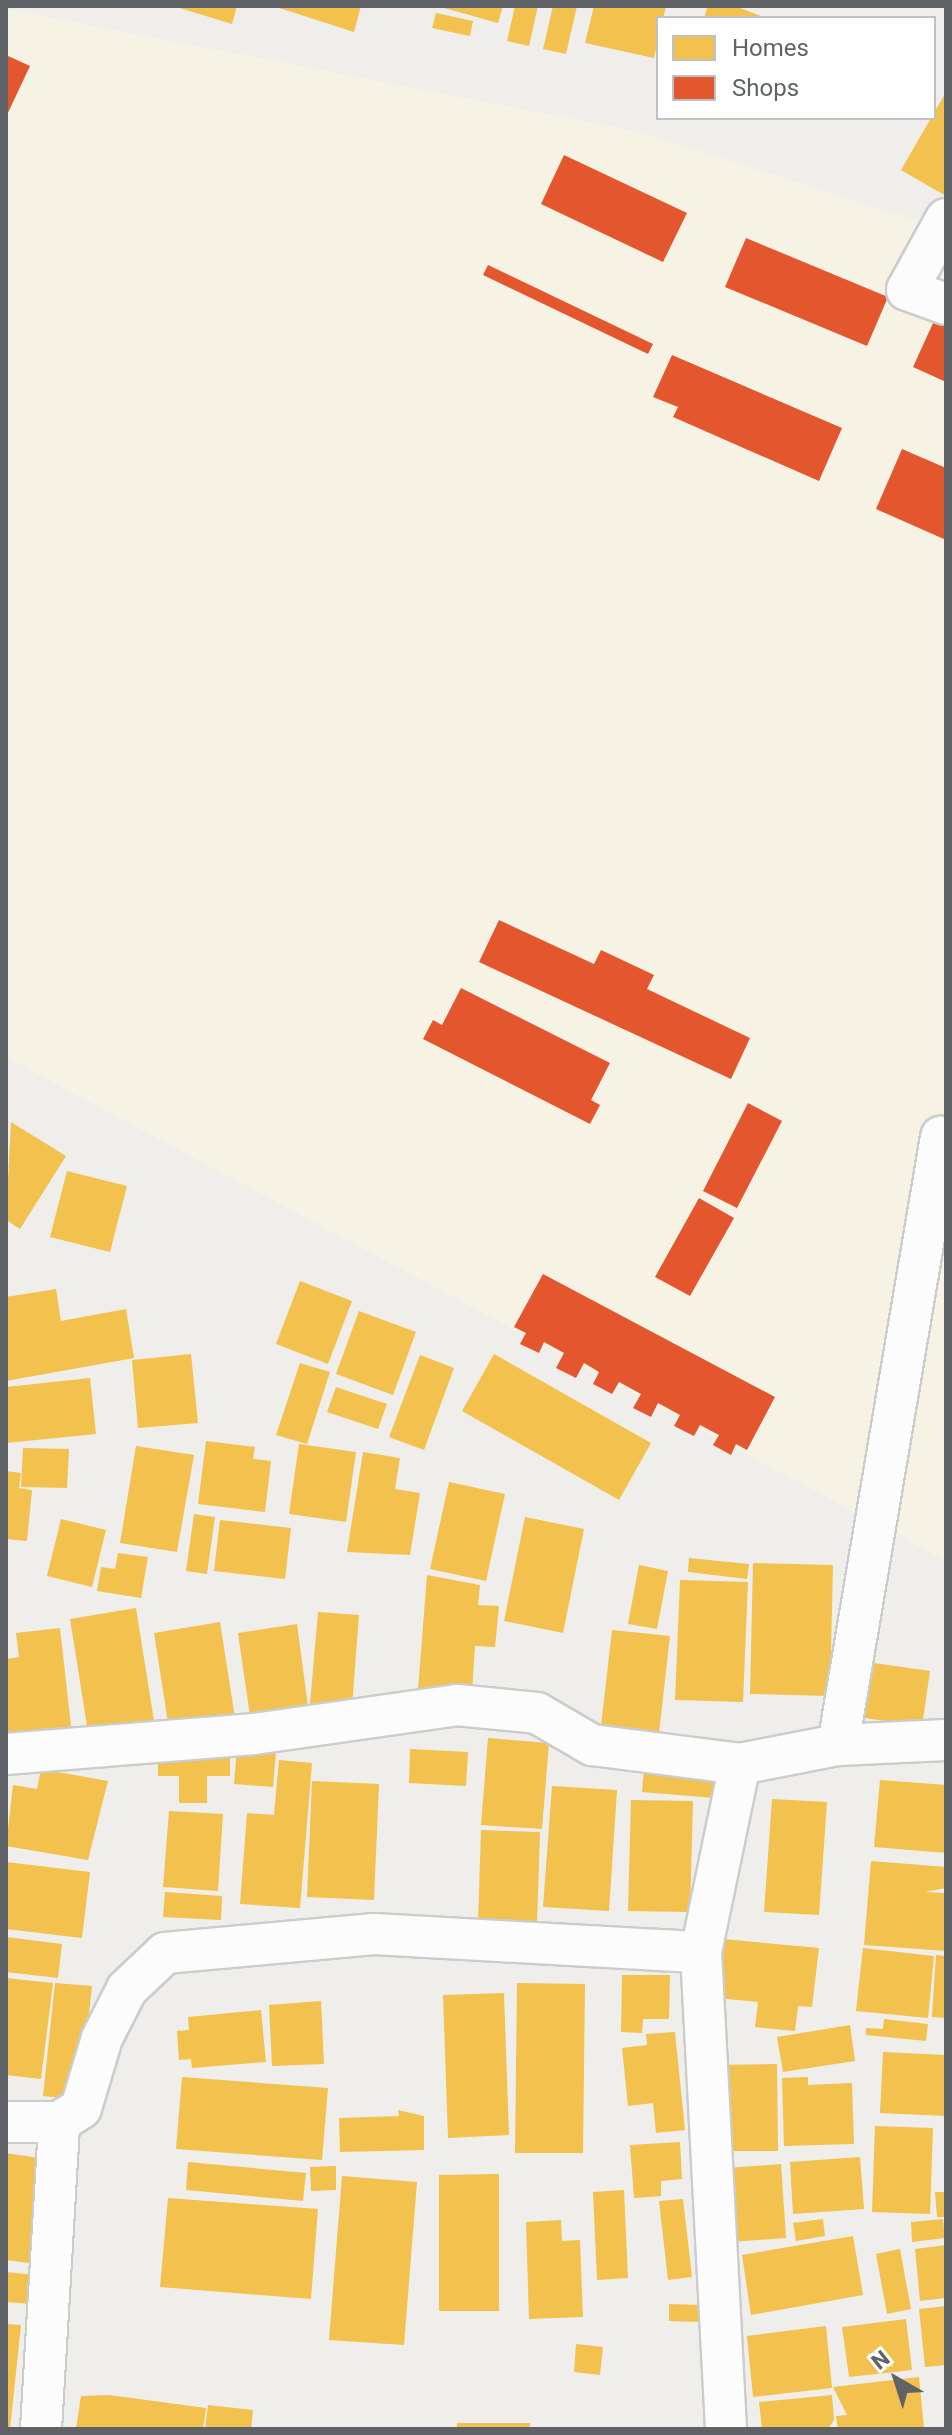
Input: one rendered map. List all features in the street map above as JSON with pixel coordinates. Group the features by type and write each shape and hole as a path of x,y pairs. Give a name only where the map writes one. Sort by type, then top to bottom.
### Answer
{"street":[{"path":"946,219 907,290 946,304"},
{"path":"838,1745 941,1137"},
{"path":"6,1754 254,1734 457,1705 537,1713 592,1745 740,1764 838,1745 946,1740"},
{"path":"726,2429 701,1952 740,1764"},
{"path":"6,2122 59,2122 81,2108 102,2038 127,1989 165,1953 374,1934 701,1952"},
{"path":"41,2429 59,2122"}],"shaded area":[{"path":"6,9 640,132 946,230 946,1561 6,1057"}],"building: Homes":[{"path":"173,6 237,6 232,24"},
{"path":"273,6 361,6 354,32"},
{"path":"437,6 503,6 498,23"},
{"path":"515,6 538,6 529,46 507,41"},
{"path":"553,6 577,6 566,54 543,49"},
{"path":"594,6 666,6 664,16 656,16 654,58 585,43"},
{"path":"708,6 735,6 761,16 705,16"},
{"path":"436,13 473,21 470,36 432,28"},
{"path":"946,92 946,196 901,170 930,120 936,120 936,109"},
{"path":"11,1122 66,1156 20,1229 6,1220"},
{"path":"67,1171 127,1186 110,1252 50,1237"},
{"path":"300,1281 352,1301 328,1364 276,1344"},
{"path":"56,1289 61,1321 126,1309 134,1358 6,1381 6,1297"},
{"path":"359,1311 416,1332 393,1395 336,1374"},
{"path":"191,1354 198,1423 138,1428 132,1360"},
{"path":"494,1354 651,1443 619,1500 462,1411"},
{"path":"420,1355 454,1368 424,1450 389,1437"},
{"path":"300,1363 330,1372 307,1444 276,1435"},
{"path":"90,1378 96,1434 6,1443 6,1387"},
{"path":"336,1387 387,1404 378,1429 327,1412"},
{"path":"206,1441 255,1447 253,1459 271,1461 265,1512 198,1504"},
{"path":"299,1444 356,1452 346,1522 289,1514"},
{"path":"136,1446 194,1455 177,1552 120,1543"},
{"path":"23,1448 69,1449 67,1488 21,1487"},
{"path":"363,1452 400,1458 395,1489 420,1493 410,1555 347,1552"},
{"path":"6,1471 21,1473 19,1488 32,1490 27,1541 6,1539"},
{"path":"449,1482 505,1494 486,1581 430,1569"},
{"path":"194,1514 215,1517 207,1574 186,1571"},
{"path":"525,1517 584,1529 563,1633 504,1621"},
{"path":"61,1519 106,1530 92,1587 47,1576"},
{"path":"220,1520 291,1528 285,1579 214,1571"},
{"path":"118,1553 148,1557 141,1598 97,1591 101,1567 115,1569"},
{"path":"689,1558 749,1564 747,1579 688,1572"},
{"path":"753,1563 833,1565 830,1696 750,1694"},
{"path":"639,1565 668,1571 657,1629 628,1624"},
{"path":"427,1575 480,1585 478,1605 499,1606 495,1647 475,1646 472,1693 418,1690"},
{"path":"680,1580 748,1582 743,1702 675,1700"},
{"path":"136,1608 154,1721 88,1732 70,1619"},
{"path":"318,1612 359,1615 352,1707 310,1704"},
{"path":"220,1622 235,1718 169,1729 154,1633"},
{"path":"297,1624 309,1714 251,1723 238,1633"},
{"path":"60,1628 72,1735 6,1743 6,1659 19,1657 16,1633"},
{"path":"612,1630 670,1636 659,1733 601,1726"},
{"path":"867,1662 930,1671 922,1727 859,1717"},
{"path":"488,1738 549,1743 542,1829 481,1825"},
{"path":"230,1744 230,1776 207,1776 207,1803 179,1803 179,1776 158,1776 158,1745"},
{"path":"237,1747 276,1751 273,1787 234,1784"},
{"path":"410,1749 468,1752 466,1786 409,1783"},
{"path":"279,1760 312,1763 300,1908 240,1904 247,1813 274,1815"},
{"path":"644,1768 729,1776 727,1799 642,1792"},
{"path":"41,1769 108,1781 88,1860 6,1846 13,1785 37,1789"},
{"path":"880,1780 946,1785 946,1853 874,1847"},
{"path":"312,1781 379,1784 374,1900 307,1897"},
{"path":"552,1786 617,1790 609,1911 543,1907"},
{"path":"772,1799 827,1802 819,1915 764,1912"},
{"path":"631,1800 693,1801 690,1912 628,1911"},
{"path":"169,1811 223,1814 218,1891 163,1887"},
{"path":"481,1830 540,1832 537,1924 478,1923"},
{"path":"871,1861 946,1867 946,1888 925,1892 946,1893 946,1951 864,1945"},
{"path":"6,1862 90,1872 82,1938 6,1929"},
{"path":"165,1892 222,1896 221,1920 163,1917"},
{"path":"6,1937 62,1944 58,1978 6,1972"},
{"path":"723,1939 819,1948 812,2007 798,2006 795,2031 755,2027 758,2002 717,1998"},
{"path":"863,1948 934,1956 928,2018 856,2011"},
{"path":"936,1955 946,1956 946,2018 932,2017"},
{"path":"622,1975 670,1975 669,2019 643,2019 642,2033 621,2032"},
{"path":"6,1978 53,1983 41,2079 6,2075"},
{"path":"55,1983 92,1986 80,2100 43,2096"},
{"path":"517,1983 585,1984 583,2153 515,2153"},
{"path":"504,1993 509,2135 448,2138 443,1995"},
{"path":"321,2001 324,2064 272,2066 269,2005"},
{"path":"261,2010 266,2062 192,2068 191,2059 179,2060 177,2031 189,2030 188,2017"},
{"path":"884,2019 928,2024 926,2041 866,2035 866,2028 883,2029"},
{"path":"850,2025 855,2061 783,2072 777,2037"},
{"path":"675,2032 685,2130 656,2133 653,2103 628,2106 622,2048 647,2045 646,2034"},
{"path":"883,2052 946,2055 946,2116 880,2113"},
{"path":"777,2064 778,2151 716,2151 715,2065"},
{"path":"182,2077 328,2088 322,2160 176,2149"},
{"path":"808,2077 808,2085 852,2083 854,2144 784,2146 782,2078"},
{"path":"398,2110 424,2116 424,2150 340,2152 339,2118 399,2116"},
{"path":"875,2126 933,2128 930,2214 872,2212"},
{"path":"680,2142 682,2179 661,2181 661,2196 634,2198 630,2145"},
{"path":"6,2153 45,2159 29,2263 6,2260"},
{"path":"860,2157 864,2209 793,2214 790,2162"},
{"path":"188,2162 306,2173 303,2201 186,2190"},
{"path":"781,2164 786,2238 730,2242 713,2169"},
{"path":"336,2166 336,2190 311,2191 310,2167"},
{"path":"499,2174 499,2311 439,2311 439,2175"},
{"path":"342,2176 417,2182 404,2345 329,2340"},
{"path":"624,2190 628,2278 597,2280 593,2192"},
{"path":"935,2192 946,2192 946,2217 937,2217"},
{"path":"168,2198 318,2209 311,2299 160,2287"},
{"path":"683,2199 692,2277 668,2280 659,2201"},
{"path":"823,2219 825,2236 796,2241 793,2223"},
{"path":"943,2219 945,2238 912,2242 911,2222"},
{"path":"561,2220 562,2241 580,2240 583,2317 529,2319 526,2222"},
{"path":"853,2236 863,2295 751,2315 742,2255"},
{"path":"946,2245 946,2298 920,2301 915,2249"},
{"path":"900,2249 911,2309 887,2314 876,2254"},
{"path":"6,2272 35,2275 32,2304 6,2302"},
{"path":"669,2304 702,2305 701,2322 669,2321"},
{"path":"946,2306 946,2365 925,2367 919,2309"},
{"path":"906,2319 912,2370 849,2377 842,2327"},
{"path":"6,2324 21,2325 10,2429 6,2429"},
{"path":"826,2326 832,2388 753,2397 747,2336"},
{"path":"576,2344 603,2347 600,2375 574,2372"},
{"path":"919,2377 924,2428 838,2429 836,2416 847,2415 833,2387"},
{"path":"109,2395 206,2408 203,2429 76,2429 81,2396"},
{"path":"832,2395 834,2420 828,2429 762,2429 759,2402"},
{"path":"208,2405 253,2410 251,2429 205,2429"},
{"path":"457,2423 530,2423 530,2429 457,2429"}],"building: Shops":[{"path":"6,55 30,66 6,117"},
{"path":"564,155 687,213 663,262 541,204"},
{"path":"746,238 888,297 867,346 725,287"},
{"path":"488,265 653,344 648,354 483,275"},
{"path":"939,310 946,313 946,382 913,367"},
{"path":"672,355 842,428 819,481 673,417 678,407 653,397"},
{"path":"902,449 946,468 946,540 876,509"},
{"path":"499,920 594,964 601,950 654,975 647,989 750,1038 731,1079 479,962"},
{"path":"461,988 610,1063 591,1100 600,1105 590,1124 423,1039 433,1020 442,1025"},
{"path":"748,1103 782,1121 737,1208 703,1191"},
{"path":"699,1198 734,1218 690,1296 655,1277"},
{"path":"543,1274 775,1397 747,1450 736,1444 731,1455 713,1445 719,1435 700,1425 694,1436 674,1426 680,1415 658,1403 651,1417 633,1408 641,1394 619,1382 612,1394 593,1384 599,1372 584,1363 576,1378 556,1368 564,1353 544,1342 539,1353 520,1344 526,1333 514,1327"}]}
